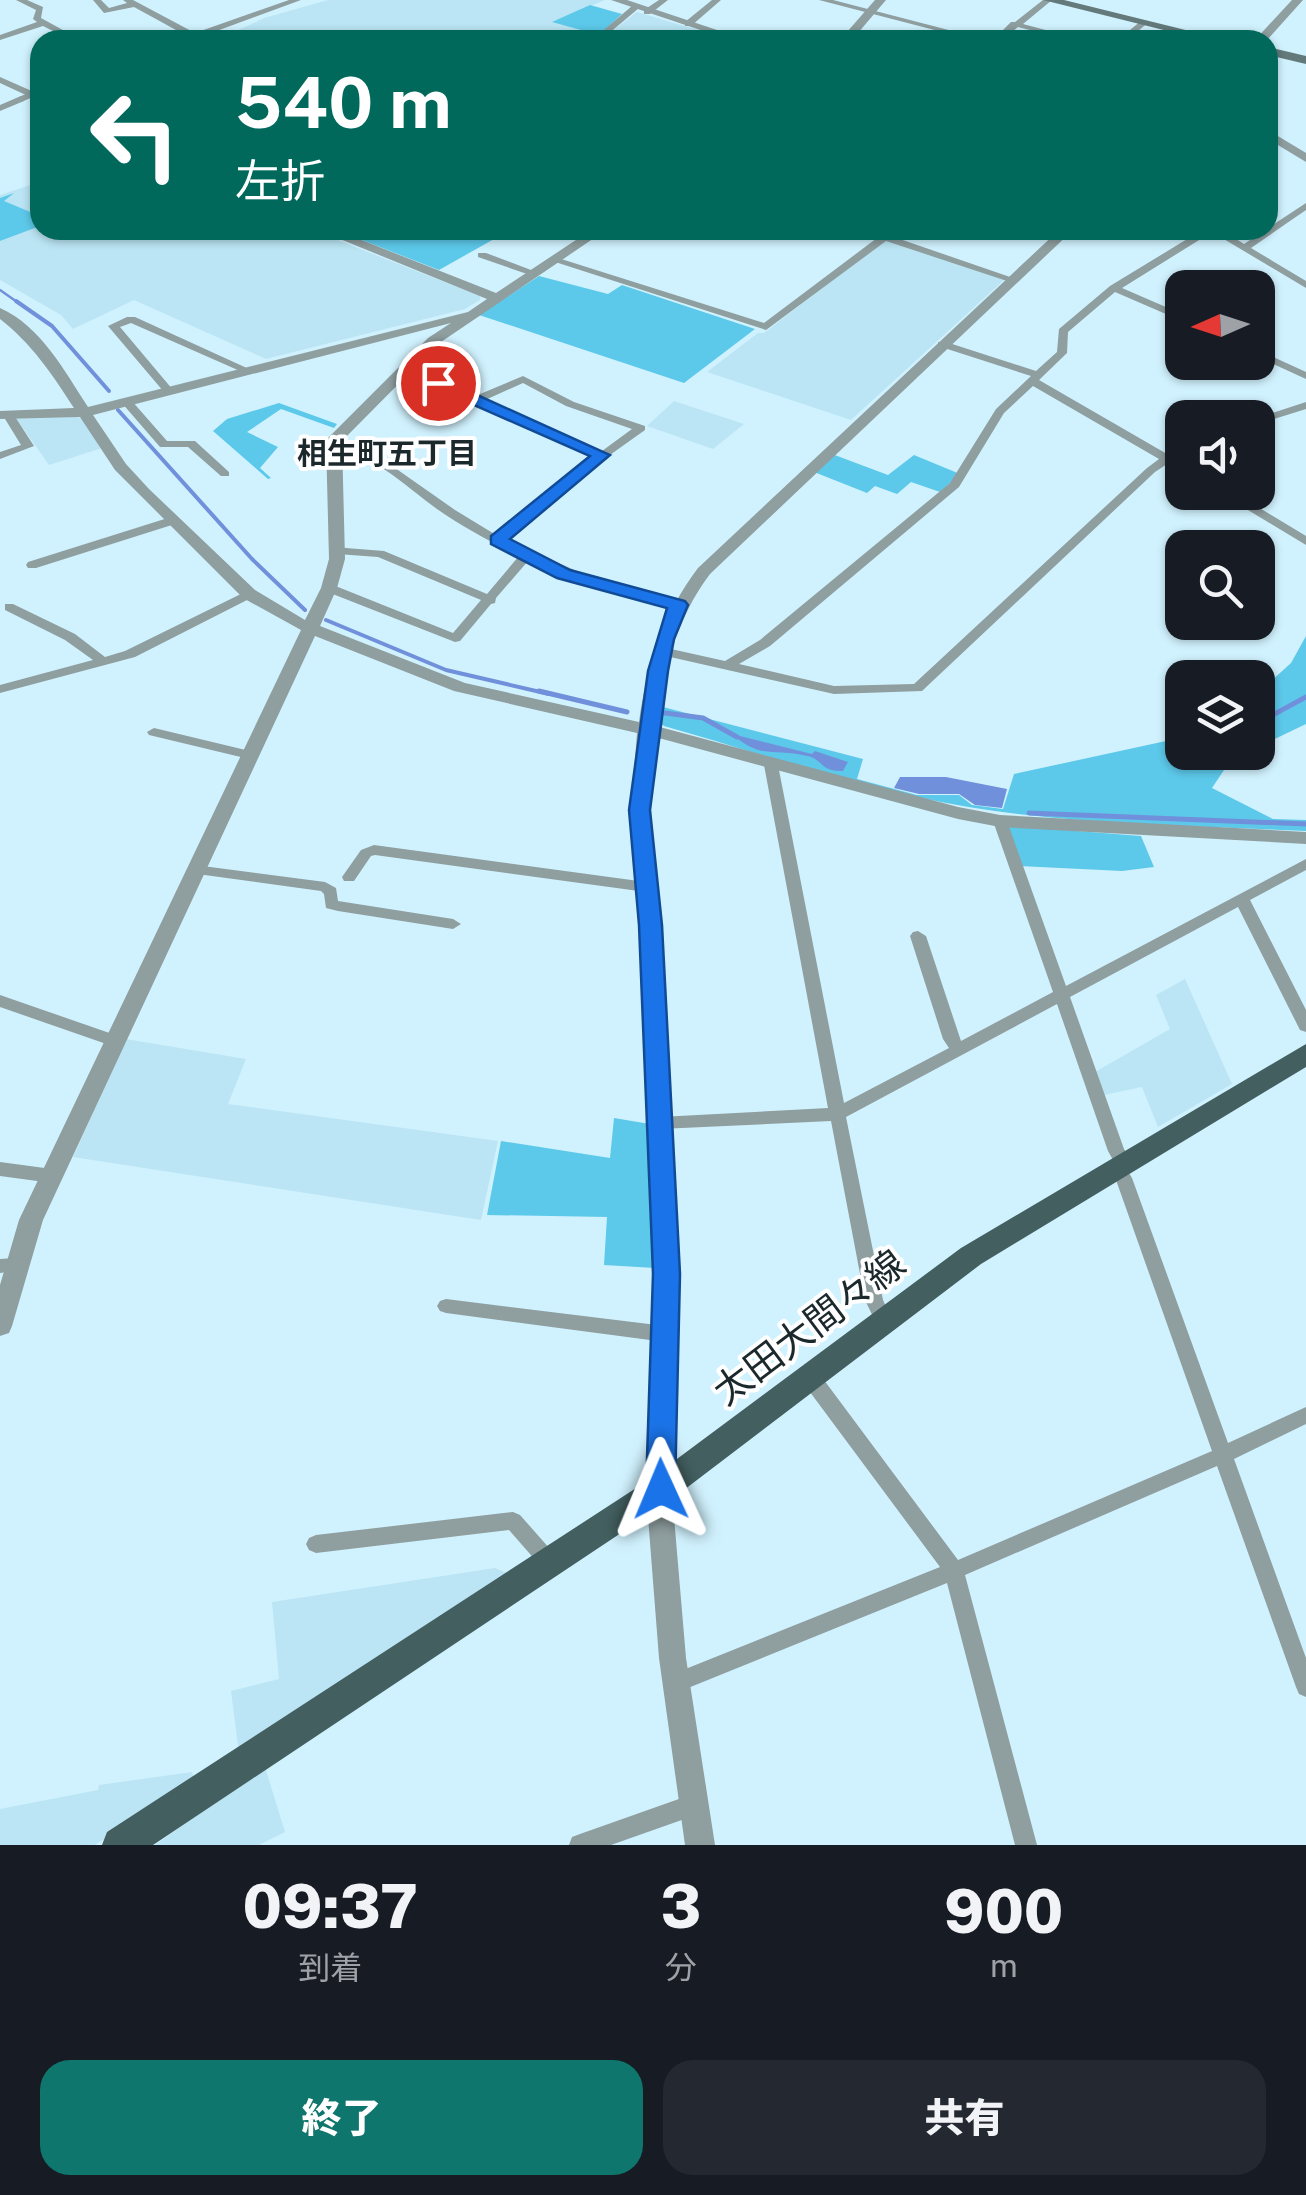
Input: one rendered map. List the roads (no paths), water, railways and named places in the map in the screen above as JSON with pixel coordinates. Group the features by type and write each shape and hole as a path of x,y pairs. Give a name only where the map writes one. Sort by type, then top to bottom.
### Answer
{"main road":[{"path":"1048,0 1178,30"},
{"path":"1278,53 1306,60"},
{"name":"太田大間々線","path":"134,1841 661,1489 971,1256 1306,1054"}],"street":[{"path":"20,0 40,8 36,18 57,30"},
{"path":"98,0 107,11 131,2 177,30"},
{"path":"262,0 274,6"},
{"path":"204,30 297,0"},
{"path":"616,0 708,30"},
{"path":"611,30 664,0"},
{"path":"688,24 717,0"},
{"path":"823,0 943,30"},
{"path":"855,30 881,0"},
{"path":"1008,30 1048,0"},
{"path":"1270,30 1298,0"},
{"path":"1135,30 1145,22"},
{"path":"0,38 43,23"},
{"path":"1014,24 1038,30"},
{"path":"0,80 30,94"},
{"path":"0,107 30,96"},
{"path":"1278,140 1306,158"},
{"path":"1278,225 1306,206"},
{"path":"350,240 495,297"},
{"path":"0,1326 8,1266 329,588 337,550 334,440 401,371 470,314 585,240"},
{"path":"554,260 766,328 881,240"},
{"path":"894,240 1014,280"},
{"path":"700,1845 674,1680 661,1489 665,1334 660,1123 640,810 662,651 678,605 704,571 1055,240"},
{"path":"727,666 765,642 955,485 1000,411 1038,379 1062,352 1063,331 1114,288 1195,240"},
{"path":"1232,240 1306,284"},
{"path":"1246,247 1256,240"},
{"path":"482,255 534,273"},
{"path":"1114,288 1165,310"},
{"path":"0,312 27,333 87,412 120,467 171,521 249,594 308,628 460,688 649,730 889,797 1000,821 1306,838"},
{"path":"4,414 87,412 470,314"},
{"path":"168,390 112,326 131,319 244,370"},
{"path":"942,344 1038,379 1165,457"},
{"path":"1275,360 1306,376"},
{"path":"401,371 602,455"},
{"path":"476,400 523,379 570,404 642,428 602,455 497,540"},
{"path":"128,402 164,445 192,443 225,474"},
{"path":"1275,415 1306,406"},
{"path":"0,456 28,446 4,414"},
{"path":"334,440 408,480 525,557 577,578 678,605"},
{"path":"662,651 834,690 917,688 1165,459"},
{"path":"1254,510 1306,541"},
{"path":"32,565 171,521"},
{"path":"337,550 380,554 491,600"},
{"path":"329,588 455,638 525,557"},
{"path":"0,689 138,650 249,594"},
{"path":"9,607 70,637 102,661"},
{"path":"154,732 249,755"},
{"path":"771,765 874,1300 884,1322"},
{"path":"1000,821 1306,1687"},
{"path":"349,877 366,853 374,850 646,887"},
{"path":"660,1123 838,1114 1306,864"},
{"path":"195,870 326,888 330,889 332,904 338,906 453,924"},
{"path":"1242,899 1306,1026"},
{"path":"918,936 951,1039 960,1050"},
{"path":"0,1001 115,1041"},
{"path":"0,1169 52,1176"},
{"path":"446,1306 665,1334"},
{"path":"811,1378 954,1570 1026,1845"},
{"path":"674,1680 688,1678 954,1570 1224,1455 1306,1415"},
{"path":"316,1544 513,1521 551,1564"},
{"path":"580,1845 693,1805"}],"waterway":[{"path":"0,290 20,304"},
{"path":"16,301 52,326 109,391"},
{"path":"118,410 252,559 305,610"},
{"path":"326,620 446,670 549,694"},
{"path":"539,691 627,712"},
{"path":"1275,714 1306,697"},
{"path":"665,713 703,718 737,737"},
{"path":"1029,813 1306,824"}],"district":[{"name":"相生町五丁目","path":"387,453"}]}
